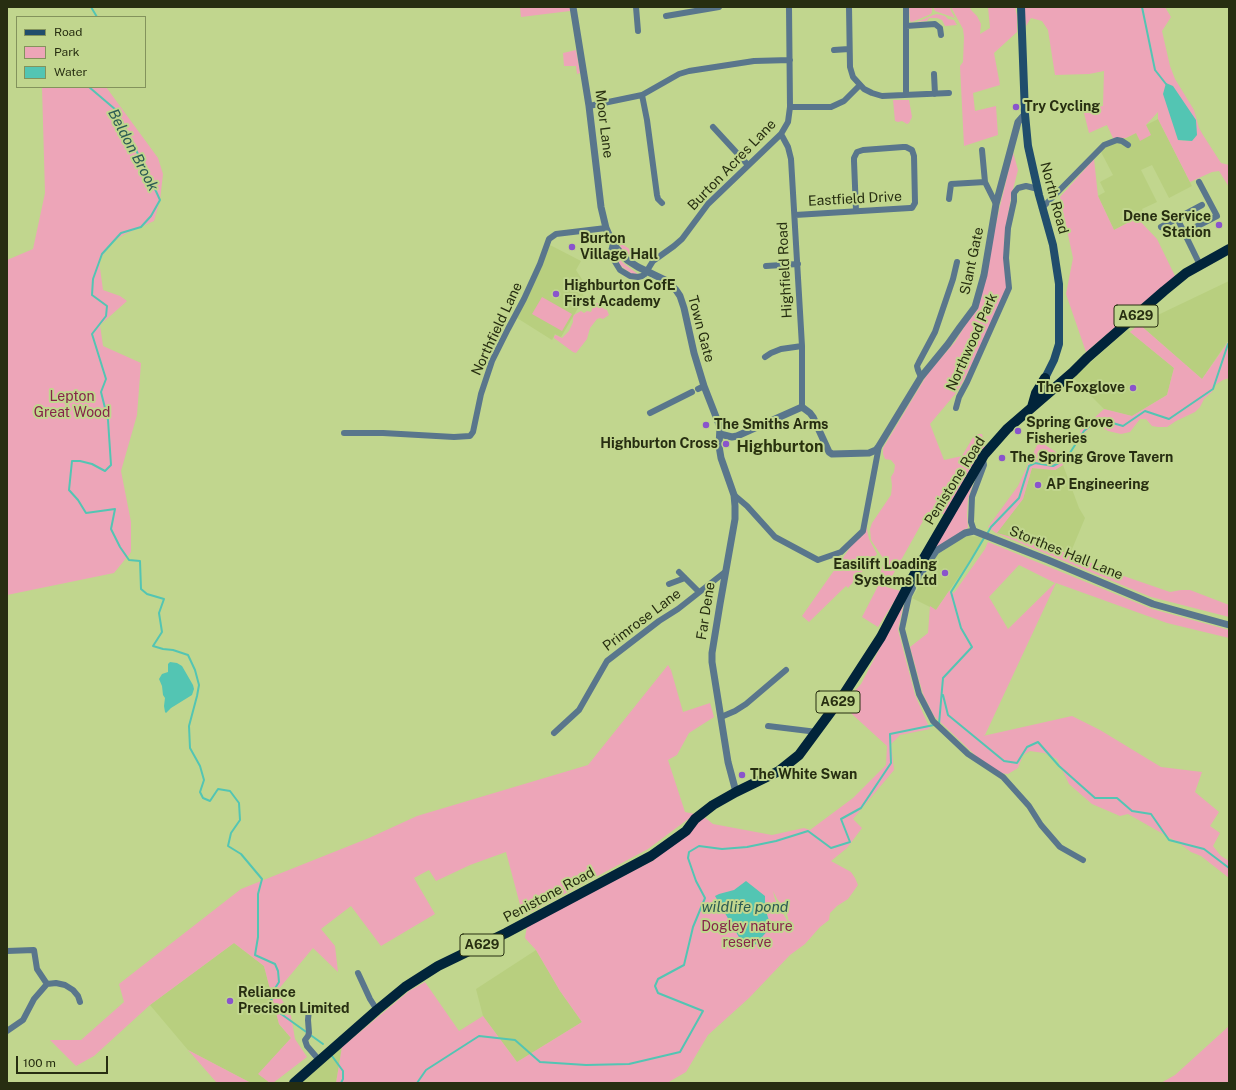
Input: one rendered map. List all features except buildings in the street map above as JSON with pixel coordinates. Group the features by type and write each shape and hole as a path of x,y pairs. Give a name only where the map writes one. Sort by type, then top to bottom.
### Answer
{"highway":[{"name":"Penistone Road","path":"294,1083 377,1010 406,987 438,966 506,933 651,856 686,831 695,819 713,805 779,771 799,755 844,694 880,637 982,458 1007,429 1164,290 1200,264 1229,249"},
{"path":"1032,407 1036,393 1044,378"}],"main road":[{"name":"North Road","path":"1020,7 1028,146 1042,208 1053,244 1059,284 1059,344 1054,360 1044,378"},
{"path":"1044,378 1045,387 1049,392"}],"street":[{"name":"Moor Lane","path":"573,7 589,106 601,208 606,228 613,244 627,260 646,271 642,276 638,277 626,274 620,270 612,257 611,252 613,244"},
{"path":"636,7 638,31"},
{"path":"666,16 719,7"},
{"name":"Burton Acres Lane","path":"646,271 653,261 682,239 708,204 781,134 788,122 790,107 789,7"},
{"path":"849,7 849,62 851,72 860,85 877,95 887,96 949,93"},
{"path":"906,7 906,94"},
{"path":"906,26 935,24 940,28 941,35"},
{"path":"834,50 849,49"},
{"path":"589,106 642,95 680,74 689,71 754,61 790,60"},
{"path":"934,74 935,94"},
{"path":"790,107 832,107 844,101 860,85"},
{"path":"642,95 647,120 657,195 658,199 662,203"},
{"name":"Slant Gate","path":"880,446 921,377 948,344 975,307 984,275 996,204 1018,122 1025,114"},
{"path":"713,127 748,165"},
{"name":"Highfield Road","path":"781,134 790,153 795,215 802,346 802,407"},
{"path":"1042,208 1104,145 1116,140 1122,141 1128,145"},
{"name":"Eastfield Drive","path":"795,215 910,208 914,206 914,156 912,150 903,147 863,150 857,152 854,158 856,211"},
{"path":"982,150 985,182 996,204"},
{"path":"949,200 951,184 985,182"},
{"path":"1184,233 1217,216 1199,182"},
{"name":"Northwood Park","path":"956,408 959,396 967,382 1010,288 1006,258 1008,228 1014,201 1014,193 1018,188 1026,186 1038,189"},
{"path":"1160,227 1202,205"},
{"path":"1177,218 1200,264"},
{"name":"Northfield Lane","path":"344,433 383,433 454,437 470,436 473,432 481,394 492,361 524,299 540,264 549,239 556,234 606,228"},
{"name":"Slant Gate","path":"921,377 917,366 935,332 953,279 957,262"},
{"path":"766,266 798,264"},
{"name":"Town Gate","path":"646,271 667,281 680,296 694,353 698,389 717,419 720,427 720,434"},
{"path":"765,357 781,349 802,346"},
{"path":"650,412 698,389"},
{"path":"720,434 732,437 737,436 802,407 813,417 829,452 832,454 869,453 876,450 880,446"},
{"name":"Far Dene","path":"720,434 719,446 721,458 734,495 735,506 712,653 713,672 728,762 736,792"},
{"path":"734,495 747,506 775,538 818,560 841,552 863,531 880,446"},
{"path":"982,458 984,465 972,497 971,522 977,532 965,533 936,552 917,579 910,582 913,588 909,596 902,629 919,694 933,721 968,754 1003,777 1029,806 1041,824 1060,847 1083,860"},
{"name":"Storthes Hall Lane","path":"977,532 1153,604 1229,625"},
{"path":"680,572 699,592"},
{"name":"Primrose Lane","path":"554,733 579,710 607,661 659,621 678,609 725,572"},
{"path":"669,584 685,578"},
{"path":"721,717 746,704 786,670"},
{"path":"768,726 817,732"},
{"path":"7,950 34,950 37,969 47,984"},
{"path":"358,972 370,999 377,1010"},
{"path":"7,1031 23,1020 34,999 47,984 56,983 65,985 74,990 80,1002"},
{"path":"309,1009 309,1034 305,1040 307,1046 319,1060"}],"shaded area":[{"path":"1158,119 1192,186 1169,198 1152,165 1141,170 1157,202 1142,209 1145,214 1114,230 1098,196 1105,192 1100,182 1113,175 1101,152 1107,145 1136,133 1151,135 1146,125"},
{"name":"Highburton CofE First Academy","path":"550,245 581,261 576,270 585,284 582,290 584,298 561,337 555,334 552,340 517,318"},
{"path":"1229,281 1229,343 1227,342 1202,379 1139,324"},
{"path":"1128,329 1174,368 1167,395 1132,416 1104,409 1073,378"},
{"path":"1063,465 1079,508 1085,518 1070,554 996,533 1023,499 1032,468 1055,470"},
{"path":"966,536 986,537 936,610 912,598 926,575 935,556"},
{"path":"234,943 264,966 279,1024 291,1038 259,1074 270,1083 251,1083 188,1050 150,1005"},
{"path":"536,950 560,991 582,1022 517,1062 483,1016 476,989"},
{"path":"342,1047 336,1083 301,1083"}],"green space":[{"path":"520,7 570,7 570,11 521,17"},
{"path":"909,7 932,7 932,12 931,14 912,22 910,21"},
{"path":"933,7 950,7 955,18 935,11"},
{"path":"951,7 970,7 981,24 980,34 990,28 988,7 1015,7 1017,16 1017,32 994,53 1000,85 973,93 975,111 996,106 998,135 964,146 960,66 963,62 964,37 963,29"},
{"path":"1024,7 1165,7 1171,17 1162,31 1170,66 1175,79 1194,110 1199,128 1203,135 1221,163 1229,165 1229,187 1219,171 1212,172 1190,182 1158,119 1158,112 1146,125 1151,135 1140,141 1136,133 1126,138 1113,138 1107,125 1089,133 1083,109 1103,106 1104,71 1089,74 1055,75 1048,30 1042,21 1031,18 1026,26","holes":["1174,125 1192,141 1178,140"]},
{"path":"937,14 954,20 957,25 945,26 942,20 937,18 929,18 927,21 917,22"},
{"path":"576,50 580,73 577,74 576,66 564,66 563,53"},
{"name":"Lepton Great Wood","path":"42,88 107,88 158,158 163,174 160,200 154,221 125,234 111,243 99,261 103,290 120,296 127,301 100,325 103,346 141,363 137,415 121,471 131,522 131,552 114,573 7,595 7,260 33,249 45,193"},
{"path":"893,100 909,100 912,117 909,123 907,124 902,121 895,121"},
{"path":"1013,152 1018,170 1011,197 1004,240 1007,291 964,380 956,393 930,424 944,460 962,456 975,434 982,434 985,448 945,514 928,512 886,587 901,591 878,627 862,617 878,586 878,580 883,565 883,558 871,540 870,529 872,523 891,495 891,477 894,472 895,465 891,460 885,459 883,448 928,373 955,342 968,321 978,309"},
{"path":"1094,159 1098,196 1114,230 1137,218 1157,239 1175,276 1086,352 1066,294 1073,258 1060,197"},
{"path":"619,242 643,259 637,260 622,250"},
{"path":"613,248 622,262 639,275 632,274 617,263"},
{"path":"542,297 572,314 562,331 532,314"},
{"path":"595,303 598,303 607,310 609,315 603,319 597,319 590,328 587,339 576,353 554,338 556,335 562,338 569,331 574,315 581,311 584,313 587,311 591,312"},
{"path":"1139,324 1202,379 1228,342 1229,378 1215,385 1212,392 1204,399 1200,407 1195,412 1167,427 1152,426 1146,419 1140,419 1130,432 1121,434 1108,431 1095,424 1082,435 1080,431 1104,409 1132,416 1167,395 1174,368 1130,332"},
{"path":"1039,441 1059,454 1063,465 1055,470 1032,468 1023,499 997,533 1070,554 1112,572 1170,592 1190,590 1229,605 1229,617 1151,597 996,533 988,527 1018,486"},
{"path":"975,477 968,499 968,528 934,549"},
{"path":"866,525 869,539 877,554 848,588 846,586 809,622 802,616"},
{"path":"988,542 1152,609 1229,630 1229,638 1167,623 1056,583 985,735 983,736 1072,716 1100,730 1161,767 1202,772 1195,792 1219,812 1210,826 1220,833 1213,846 1221,856 1229,861 1229,878 1201,856 1191,852 1179,843 1128,814 1120,816 1092,804 1069,784 1057,759 1044,753 1030,751 1023,755 1018,768 1008,774 1000,773 976,756 934,716 923,694 910,647 928,633 930,606 936,610 949,591 954,593 985,549","holes":["1019,565 1055,583 1008,629 989,597"]},
{"name":"Dogley nature reserve","path":"904,602 898,630 915,695 930,729 900,735 891,744 894,770 853,819 862,828 847,848 831,861 851,872 858,885 848,899 837,906 830,913 829,920 820,927 805,944 790,955 749,998 708,1035 686,1072 667,1083 336,1083 342,1047 409,991 425,982 459,1031 483,1016 517,1062 582,1022 560,991 536,950 525,938 527,926 654,860 703,816 713,824 772,835 804,828 810,830 853,798 886,765 887,746 842,705 861,684","holes":["773,891 783,906 788,917 789,924 775,899"]},
{"path":"668,665 671,670 683,712 710,703 714,717 689,733 677,755 668,760 685,812 695,814 648,849 523,916 506,852 470,865 436,881 429,870 414,878 435,914 381,946 351,906 321,929 335,946 338,972 313,948 277,991 291,1016 295,1039 307,1057 273,1083 270,1083 258,1074 291,1038 279,1024 264,966 234,943 150,1005 94,1056 76,1066 50,1040 81,1040 124,1002 119,984 241,889 369,838 417,816 588,765"},
{"path":"1229,1026 1229,1083 1161,1083 1175,1075"},
{"path":"188,1050 251,1083 217,1083"}],"water":[{"path":"1166,83 1173,86 1196,120 1197,135 1192,141 1178,140 1163,94"},
{"path":"170,662 177,663 182,666 194,689 192,695 171,708 166,713 164,706 165,698 159,679 162,674 168,672 168,664"},
{"name":"wildlife pond","path":"746,881 765,896 765,908 771,927 754,946 740,939 715,896 734,890"}],"waterway":[{"name":"Beldon Brook","path":"91,7 96,16"},
{"path":"1142,7 1155,70 1166,84"},
{"name":"Beldon Brook","path":"90,88 116,110 160,200 151,216 141,227 121,233 102,254 93,279 92,295 107,306 106,316 92,334 106,379 101,392 108,420 111,465 105,471 92,464 72,461 69,490 78,500 86,513 115,509 111,529 120,547 129,560 140,561 141,589 147,594 164,599 159,613 162,632 153,646 188,655 195,670 199,685 189,726 190,748 200,766 204,780 200,792 203,798 210,801 218,789 230,791 239,803 240,820 231,833 228,846 241,854 262,879 258,894 258,937 255,955 275,964 278,971 279,982 272,993 271,1004 277,1011 323,1044"},
{"path":"987,534 991,527 1019,498 1029,466 1035,463 1053,466 1066,459 1084,431 1099,419 1123,426 1145,411 1169,419 1213,389 1228,344 1229,345"},
{"path":"939,724 943,678 972,647 961,628 951,592 984,538"},
{"path":"943,695 948,715 1004,761 1017,763 1027,747 1038,742 1059,766 1095,798 1117,798 1132,811 1151,814 1169,840 1204,849 1229,868"},
{"path":"417,1083 426,1070 479,1036 515,1040 540,1062 586,1065 629,1064 680,1052 703,1011 658,993 655,986 658,979 684,965 693,927 705,898 696,881 688,858 689,852 699,846 722,849 747,847 776,841 808,831 831,848 850,842 841,819 861,808 891,763 890,734 934,725"},
{"name":"Beldon Brook","path":"332,1056 343,1071 343,1079 341,1083"}],"place":[{"name":"Try Cycling","path":"1016,107"},
{"name":"Dene Service Station","path":"1219,225"},
{"name":"Burton Village Hall","path":"572,247"},
{"name":"Highburton CofE First Academy","path":"556,294"},
{"name":"The Foxglove","path":"1133,388"},
{"name":"The Smiths Arms","path":"706,425"},
{"name":"Spring Grove Fisheries","path":"1018,431"},
{"name":"Highburton Cross","path":"726,444"},
{"name":"The Spring Grove Tavern","path":"1002,458"},
{"name":"AP Engineering","path":"1038,485"},
{"name":"Easilift Loading Systems Ltd","path":"945,573"},
{"name":"The White Swan","path":"742,775"},
{"name":"Reliance Precison Limited","path":"230,1001"}],"district":[{"name":"Highburton","path":"780,447"}]}
